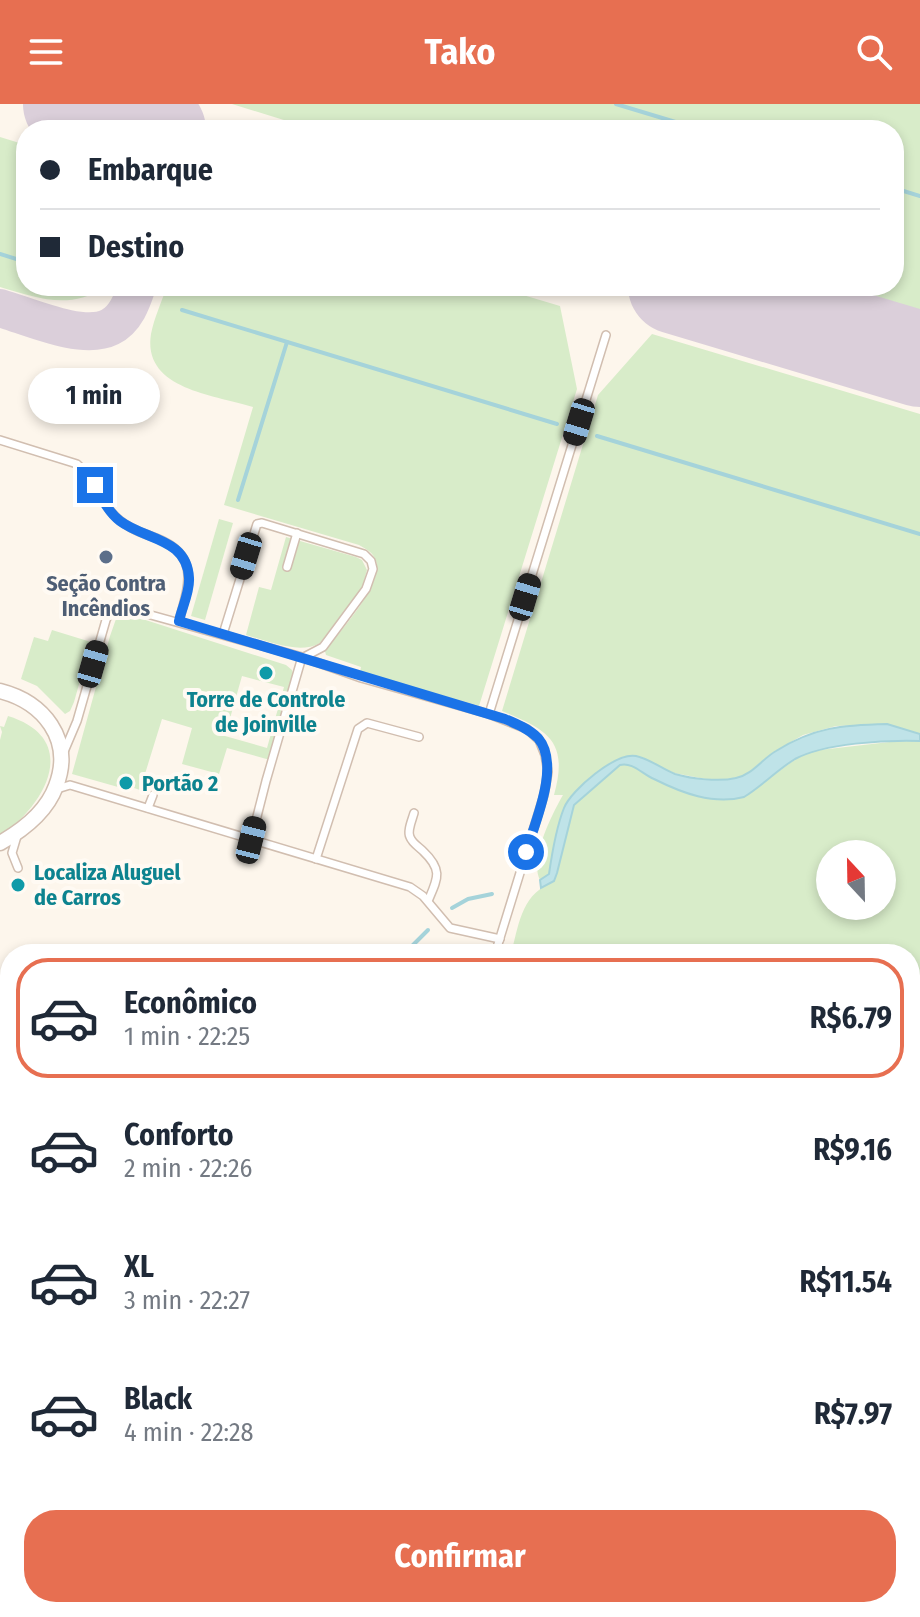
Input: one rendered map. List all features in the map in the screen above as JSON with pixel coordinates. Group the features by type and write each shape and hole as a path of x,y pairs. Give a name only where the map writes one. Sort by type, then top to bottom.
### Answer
{"street":[{"path":"0,691 17,695 44,714 54,730 63,787 33,821 0,843"}],"lane":[{"path":"489,714 606,335"},
{"path":"0,440 77,464 87,472 110,511 120,521 176,549 185,561 189,576 179,621"},
{"path":"223,634 257,524 352,548 364,554 371,561 373,569 366,589 323,647 314,654 302,657"},
{"path":"287,567 297,533"},
{"path":"60,766 109,614 122,607 132,607 302,657 361,678 489,714 527,729 539,740 548,772 498,944"},
{"path":"253,852 251,840 302,657"},
{"path":"316,859 358,729 367,723 419,737"},
{"path":"63,787 148,808 410,887 428,901 450,928 500,939"},
{"path":"148,808 153,795"},
{"path":"414,813 408,834 410,840 437,870 437,880 428,901"},
{"path":"17,834 12,853 18,868"}],"green space":[{"path":"232,104 920,104 920,312 866,296 904,296 904,120 284,120"},
{"path":"0,137 16,142 16,291 0,287"},
{"path":"33,296 88,296 65,300"},
{"path":"163,296 526,296 560,306 577,389 479,706 360,672 361,667 326,655 325,651 367,595 377,571 375,558 359,545 224,505 253,407 202,393 170,379 158,367 151,353 151,334"},
{"path":"652,334 920,414 920,734 887,724 836,726 803,735 772,753 744,776 716,781 674,773 629,756 564,808 549,874 540,880 537,861 540,849 563,795 554,795 559,762 551,740 543,732 502,711 598,395"},
{"path":"219,519 233,523 205,620 191,616"},
{"path":"286,537 356,557 362,560 367,570 362,588 320,643 303,648 283,646 246,635 259,587 271,590"},
{"path":"130,615 286,665 292,670 294,677 270,760 227,748 219,774 182,764 192,728 162,719 140,790 131,787 133,779 122,776 118,787 72,774 116,619","holes":["242,676 284,687 267,748 225,736"]},
{"path":"52,630 91,642 74,702 65,714 37,686 21,679 34,637 48,641"},
{"path":"8,716 31,726 44,740 50,756 49,773 31,807 0,836 0,726 4,727"},
{"path":"920,741 920,944 514,944 532,896 549,884 574,805 620,765 627,764 687,791 720,797 744,797 811,751"}],"water":[{"path":"887,724 920,734 920,741 890,741 822,749 795,759 744,797 732,799 709,799 687,793 633,767 620,765 574,805 554,881 541,888 540,880 549,874 559,824 568,800 595,774 617,760 636,756 682,776 729,779 747,774 776,751 816,732"}],"waterway":[{"path":"616,104 669,120"},
{"path":"904,191 920,196"},
{"path":"0,254 16,259"},
{"path":"182,310 557,424"},
{"path":"238,500 287,342"},
{"path":"597,436 920,534"},
{"path":"452,908 468,899 492,894"},
{"path":"414,944 428,930"}],"taxiway":[{"path":"0,308 70,329 98,331 120,319 133,296"}],"runway":[{"path":"71,104 125,120"},
{"path":"709,296 920,359"}],"place":[{"name":"Seção Contra Incêndios","path":"106,557"},
{"name":"Torre de Controle de Joinville","path":"266,673"},
{"name":"Portão 2","path":"126,783"},
{"name":"Localiza Aluguel de Carros","path":"18,885"}],"route":[{"path":"95,485 110,511 120,521 172,545 185,561 189,584 179,621 505,719 527,729 539,740 548,772 526,852"}]}
